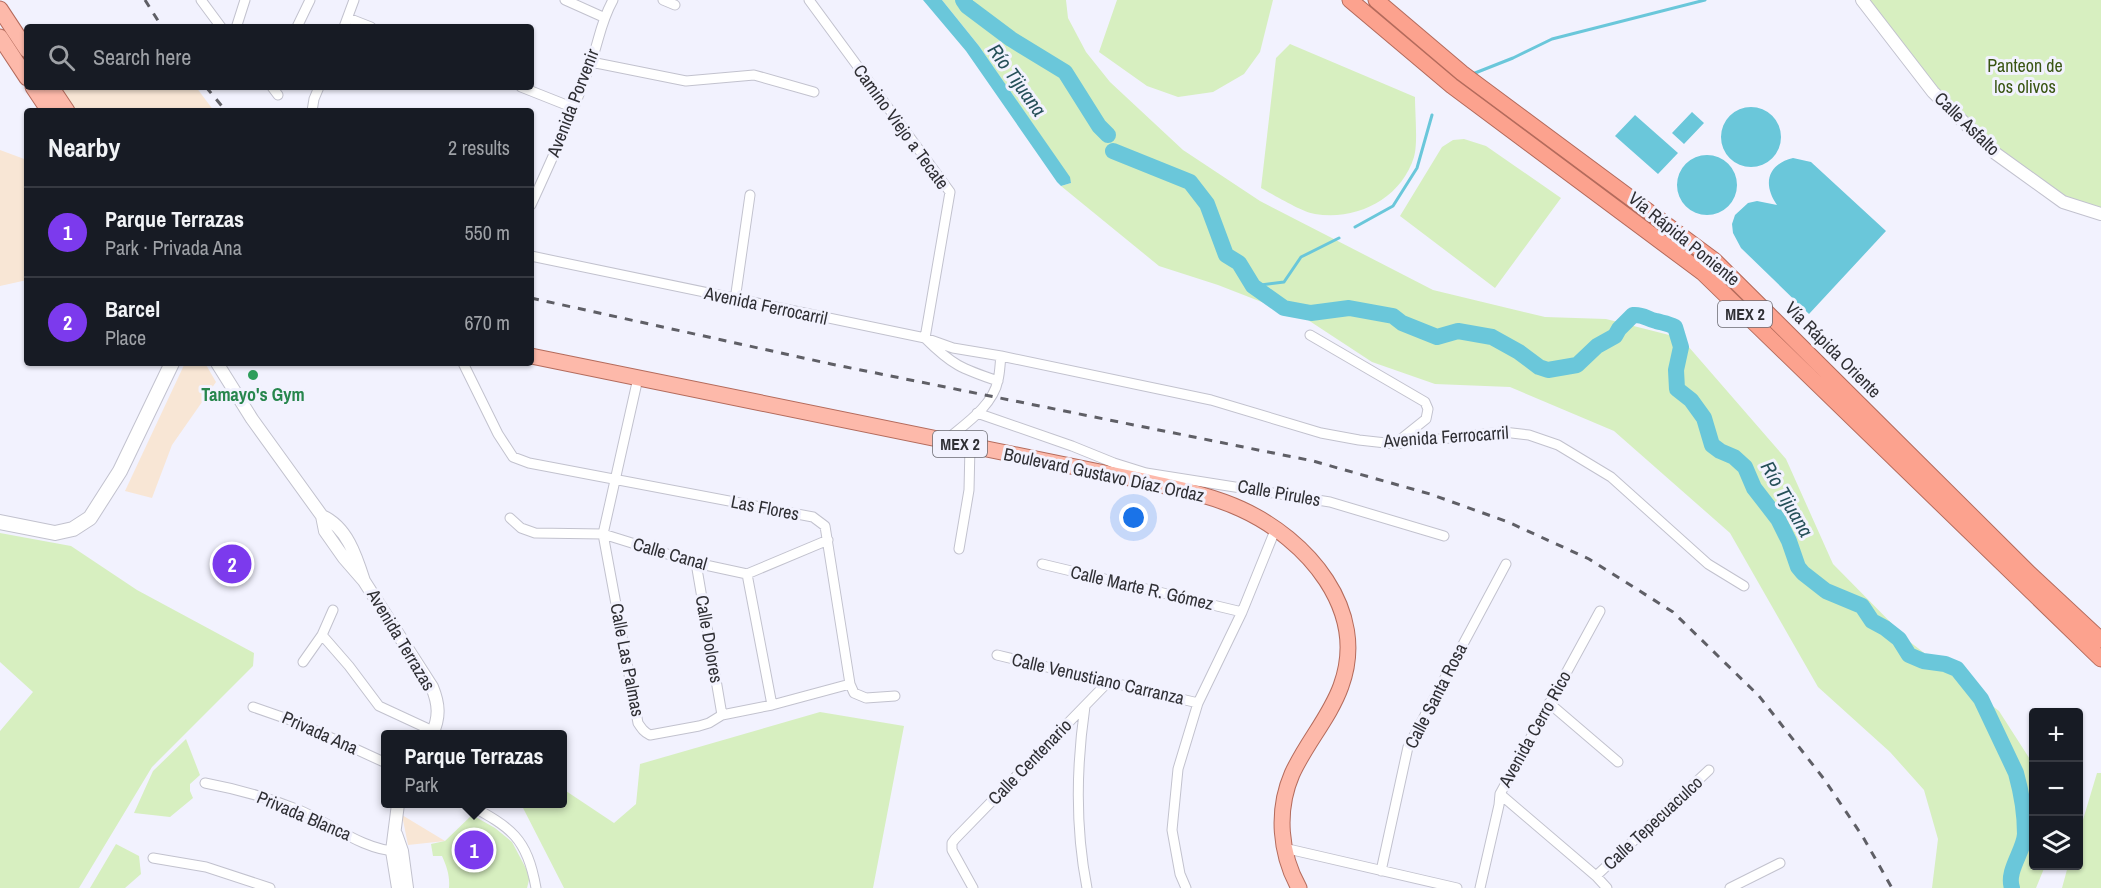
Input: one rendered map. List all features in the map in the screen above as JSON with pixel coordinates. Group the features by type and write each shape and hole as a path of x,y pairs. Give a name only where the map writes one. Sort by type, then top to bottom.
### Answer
{"highway":[{"name":"Vía Rápida Poniente","path":"1350,0 1452,86 1703,273 2101,659"},
{"name":"Vía Rápida Oriente","path":"1376,0 1462,73 1714,260 2022,566 2101,640"}],"main road":[{"path":"0,9 24,45"},
{"path":"0,37 24,73"},
{"path":"35,90 47,108"},
{"path":"53,90 65,108"},
{"name":"Boulevard Gustavo Díaz Ordaz","path":"534,357 970,446 1145,477 1221,501 1254,514 1276,528 1306,555 1327,580 1341,608 1349,637 1348,663 1341,687 1288,785 1283,812 1284,848 1287,862 1299,888"},
{"path":"0,522 54,533 73,529 90,518 120,471 171,366"}],"street":[{"path":"201,0 218,24"},
{"path":"237,24 245,0"},
{"path":"298,24 310,0"},
{"path":"346,22 354,0"},
{"path":"565,0 603,17"},
{"name":"Avenida Porvenir","path":"534,198 574,108 591,62 603,17 613,0"},
{"path":"663,0 675,5"},
{"name":"Camino Viejo a Tecate","path":"809,0 950,192 925,338"},
{"name":"Calle Asfalto","path":"1862,0 1933,92 1995,153 2063,202 2101,214"},
{"path":"591,62 686,81 754,75 814,92"},
{"path":"313,108 317,90"},
{"path":"529,90 574,108"},
{"path":"735,300 750,195"},
{"name":"Avenida Ferrocarril","path":"534,257 925,338 953,348 1211,400 1322,433 1395,444 1503,432 1529,435 1551,442 1573,453 1611,477 1708,564 1744,586"},
{"path":"1310,334 1425,402 1428,409 1426,419 1395,444"},
{"path":"925,338 946,358 961,368 998,381"},
{"path":"946,440 977,413 992,396 998,381 1001,356"},
{"name":"Avenida Terrazas","path":"219,366 252,418 322,516 336,523 354,551 364,580 432,687 438,711 434,730"},
{"name":"Las Flores","path":"464,366 498,434 513,457 529,463 813,517 825,526 850,684"},
{"name":"Calle Las Palmas","path":"638,378 603,534 641,728 650,735 699,726 722,715 772,705 850,684"},
{"name":"Calle Pirules","path":"977,413 1072,446 1145,477 1330,502 1444,536"},
{"path":"959,549 969,490 970,446"},
{"name":"Calle Canal","path":"510,518 521,528 535,533 603,534 696,563 747,574"},
{"path":"1186,888 1180,874 1172,830 1178,769 1198,703 1242,612 1276,528"},
{"path":"772,705 747,574 828,540"},
{"name":"Calle Dolores","path":"696,563 722,715"},
{"name":"Calle Marte R. Gómez","path":"1042,564 1242,612"},
{"name":"Calle Santa Rosa","path":"1381,871 1408,747 1506,564"},
{"path":"303,662 322,635 333,610"},
{"name":"Avenida Cerro Rico","path":"1480,888 1500,794 1600,611"},
{"path":"322,635 379,706 427,730"},
{"name":"Calle Venustiano Carranza","path":"997,655 1198,703"},
{"name":"Calle Centenario","path":"973,888 952,850 952,843 1109,681"},
{"path":"850,684 854,693 859,696 895,696"},
{"path":"1549,703 1618,762"},
{"path":"1085,706 1079,745 1077,811 1087,888"},
{"name":"Privada Ana","path":"253,707 299,723 381,761"},
{"name":"Calle Tepecuaculco","path":"1596,876 1709,770"},
{"name":"Privada Blanca","path":"205,783 240,790 290,807 376,848 397,851"},
{"path":"1500,794 1607,888"},
{"path":"398,808 395,833 398,888"},
{"path":"475,808 508,827 522,842 533,868 536,888"},
{"path":"1284,848 1457,888"},
{"path":"397,851 407,888"},
{"path":"153,858 206,867 270,888"},
{"path":"1730,888 1780,863"}],"shaded area":[{"path":"58,90 198,90 212,108 70,108"},
{"path":"0,150 24,159 24,281 0,286"},
{"path":"184,366 207,366 216,382 172,445 152,498 125,491"},
{"path":"402,815 445,841 408,845"}],"green space":[{"path":"942,0 1066,0 1068,18 1086,52 1110,82 1183,150 1260,201 1433,290 1545,317 1606,319 1681,338 1786,459 1833,564 1910,642 1999,711 2029,758 2029,870 2043,870 2036,888 1932,888 1938,839 1924,790 1890,752 1818,687 1730,533 1614,431 1510,387 1435,384 1372,362 1308,320 1218,285 1159,266 1061,186 1071,183 1069,177 979,46"},
{"path":"1117,0 1273,0 1260,52 1244,74 1213,92 1178,97 1147,86 1099,52"},
{"name":"Panteon de los olivos","path":"1862,0 2101,0 2101,214 2063,202 1995,153 1933,92"},
{"path":"1290,44 1415,97 1414,157 1399,185 1375,204 1346,214 1315,214 1296,207 1261,188 1276,58"},
{"path":"1464,139 1486,146 1561,198 1495,288 1400,216 1442,147 1453,140"},
{"path":"0,533 71,546 137,590 254,653 253,666 152,767 79,888 0,888 0,731 33,692 0,662"},
{"path":"820,712 904,726 873,888 564,888 523,808 567,808 567,792 614,823 636,804 640,764"},
{"path":"186,739 200,775 190,784 193,798 170,817 134,813 153,771"},
{"path":"2097,773 2101,773 2101,888 2062,888 2067,870 2083,870 2083,820"},
{"path":"472,815 495,828 512,842 530,876 527,888 449,888 449,876 444,860 442,856 433,856 431,844 445,841"},
{"path":"116,844 139,856 141,874 125,888 90,888"}],"water":[{"path":"923,0 942,0 979,46 1070,177 1071,183 1061,186 1057,182 966,51"},
{"path":"1745,107 1757,107 1768,112 1776,120 1781,137 1779,149 1768,162 1757,167 1745,167 1734,162 1726,154 1721,143 1721,131 1726,120 1734,112"},
{"path":"1692,112 1704,123 1684,144 1672,133"},
{"path":"1635,115 1678,153 1658,174 1615,136"},
{"path":"1701,155 1713,155 1724,160 1732,168 1737,185 1735,197 1724,210 1713,215 1701,215 1690,210 1682,202 1677,191 1677,179 1682,168 1690,160"},
{"path":"1793,158 1811,162 1886,231 1809,314 1741,248 1733,233 1732,224 1735,215 1748,203 1757,201 1777,205 1770,190 1770,176 1778,165"}],"waterway":[{"name":"Río Tijuana","path":"963,0 967,6 1011,39 1065,72 1099,126 1108,135"},
{"path":"1475,73 1552,39 1705,0"},
{"path":"1355,227 1393,206 1417,168 1432,115"},
{"name":"Río Tijuana","path":"1113,151 1190,182 1207,204 1226,255 1239,263 1253,286 1284,308 1311,313 1349,308 1393,316 1402,323 1437,337 1458,331 1492,337 1519,352 1539,367 1548,370 1577,365 1597,346 1615,336 1633,315 1675,327 1681,347 1676,370 1677,389 1691,400 1704,418 1712,445 1734,457 1745,467 1754,488 1778,519 1798,567 1826,591 1862,606 1872,621 1899,639 1909,655 1923,661 1945,664 1957,669 1981,699 2016,773 2020,788 2025,834 2011,875 2012,888"},
{"path":"1253,286 1284,282 1301,257 1339,238"}],"railway":[{"path":"145,0 160,24"},
{"path":"208,90 224,108"},
{"path":"534,299 831,364 1313,461 1430,494 1508,522 1589,559 1673,612 1759,696 1824,779 1863,837 1892,888"}],"place":[{"name":"Tamayo's Gym","path":"253,375"},
{"name":"Barcel","path":"232,564"},
{"name":"Parque Terrazas","path":"474,850"}]}
